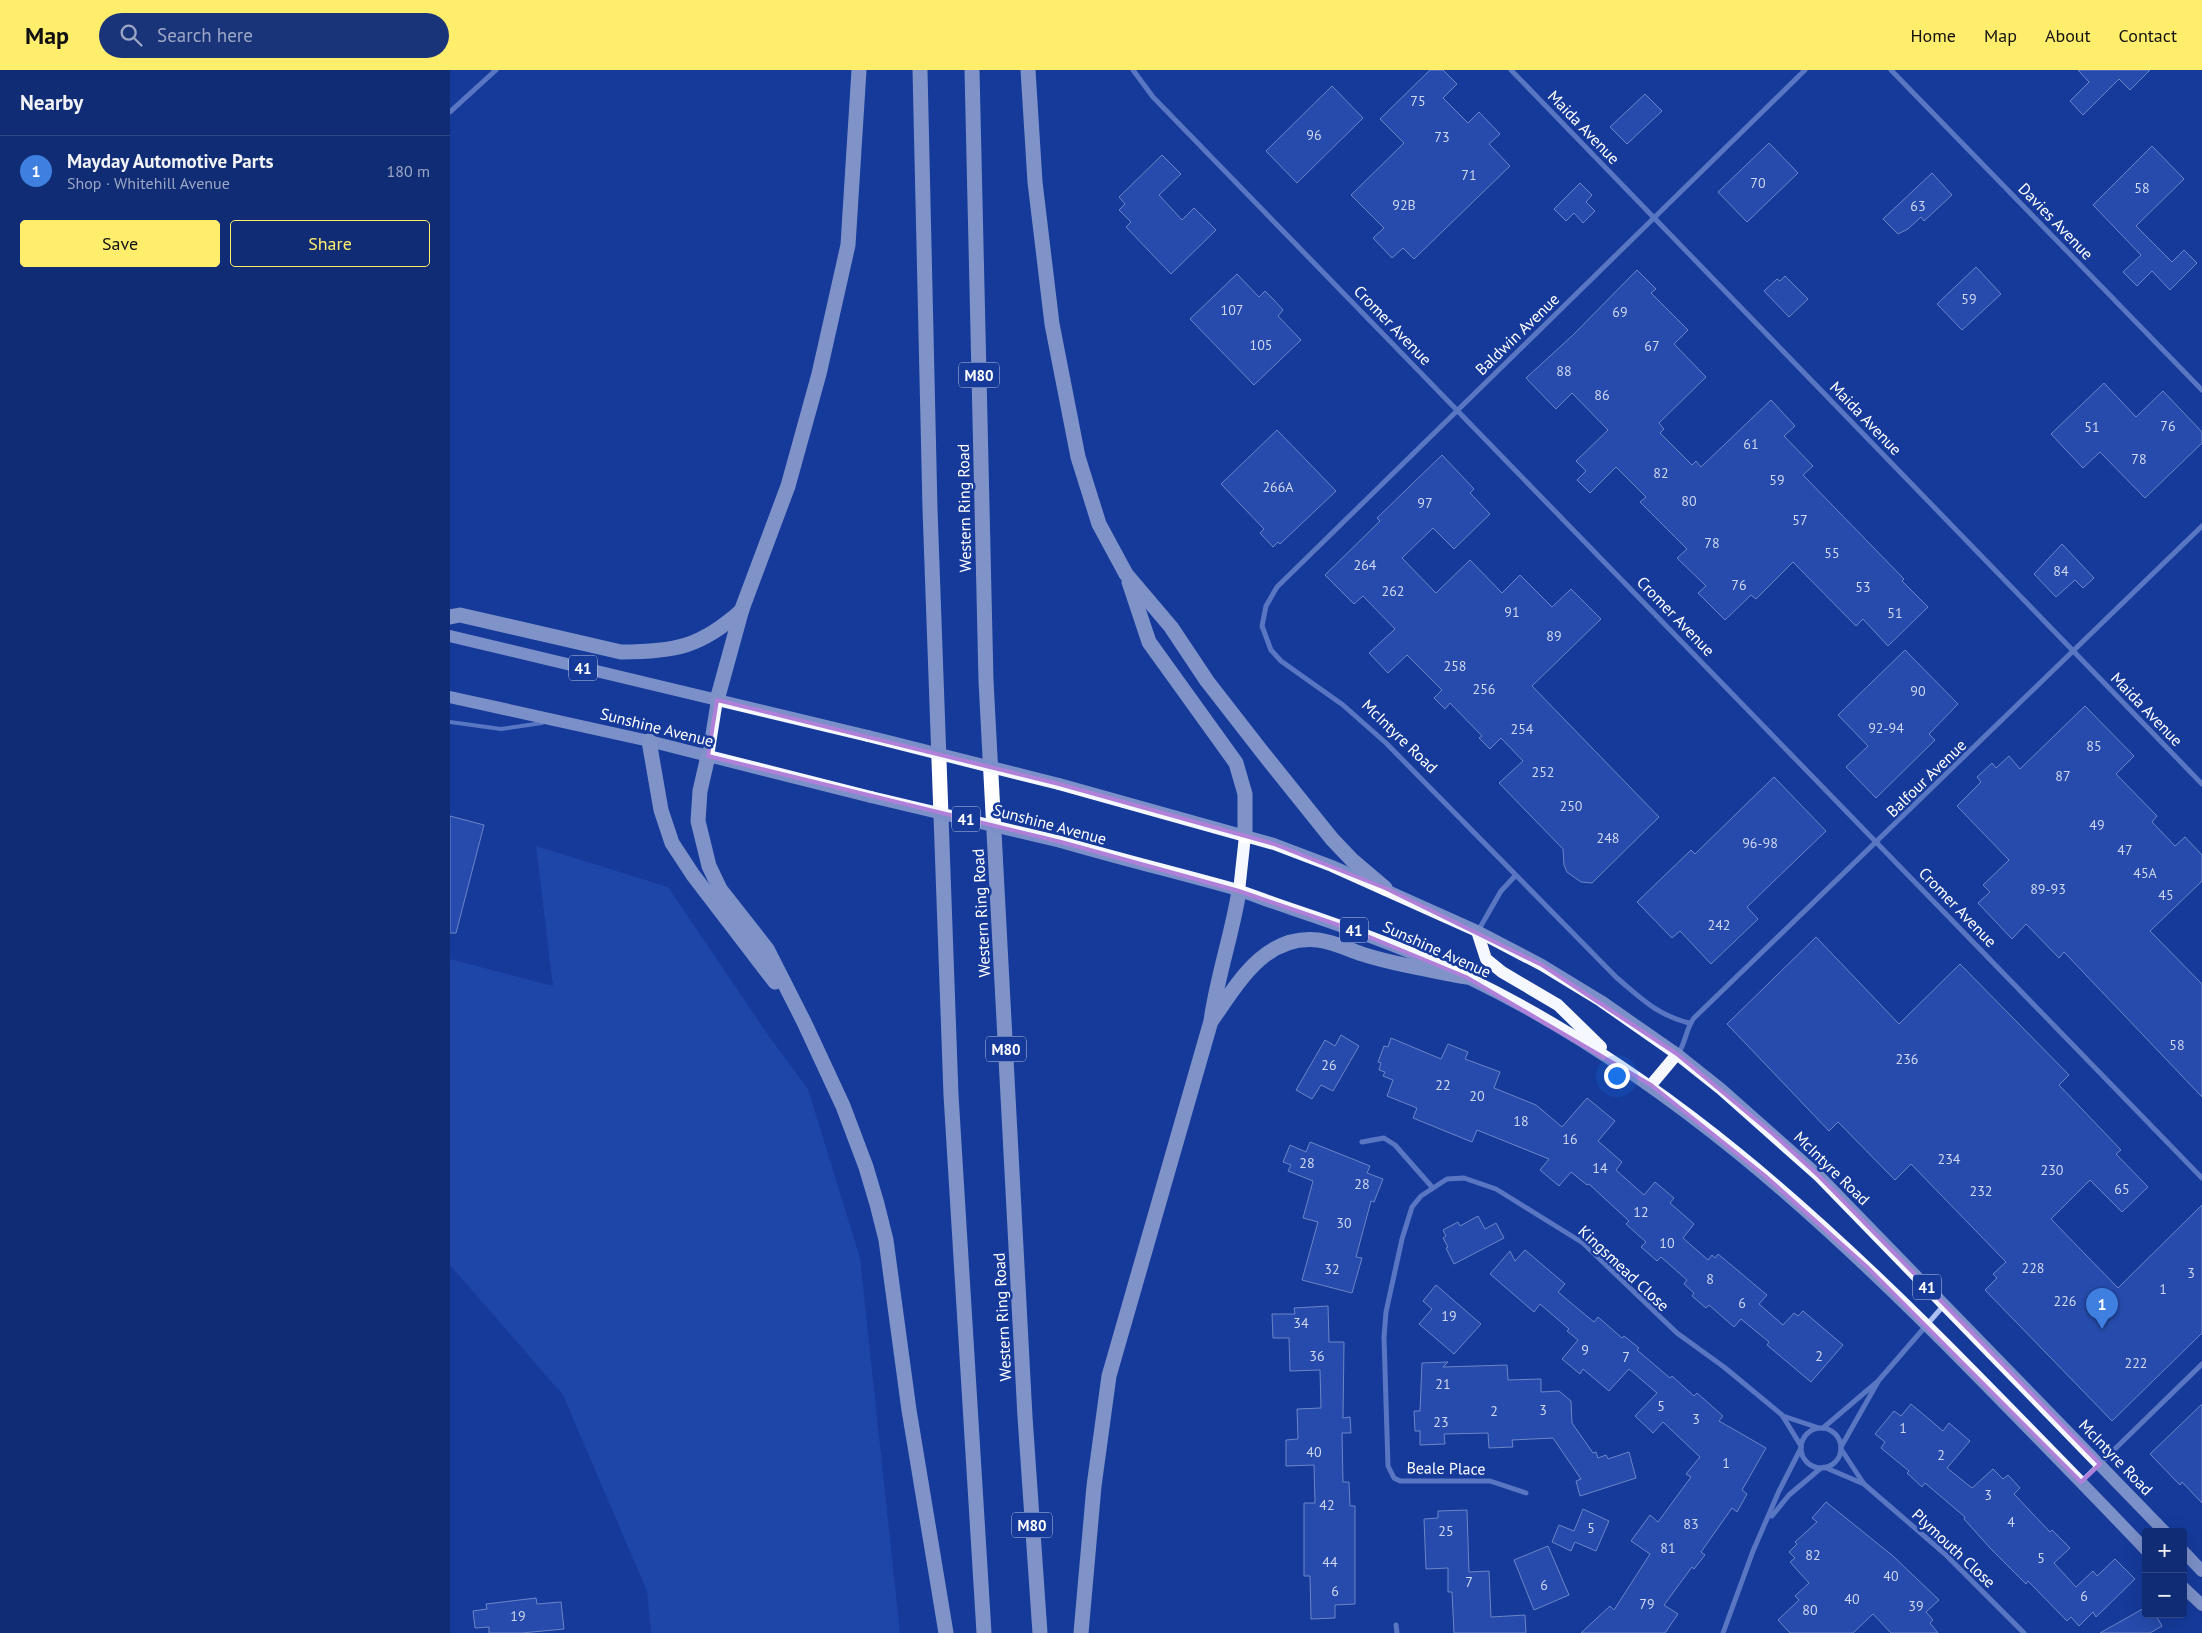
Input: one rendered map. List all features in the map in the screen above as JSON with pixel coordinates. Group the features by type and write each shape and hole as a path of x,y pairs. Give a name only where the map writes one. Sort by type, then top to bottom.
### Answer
{"highway":[{"path":"717,700 742,609 788,486 819,374 848,244 859,70"},
{"name":"Western Ring Road","path":"920,70 930,509 950,1095 984,1633"},
{"name":"Western Ring Road","path":"972,70 986,681 1025,1417 1040,1633"},
{"path":"1028,70 1036,182 1052,324 1078,457 1099,524 1126,574 1149,642 1236,763 1245,794 1245,836"},
{"path":"1126,574 1171,627 1207,681 1323,828 1352,860 1385,888"},
{"path":"450,616 460,615 613,651 644,652 666,650 695,643 719,630 742,609"},
{"path":"649,741 661,810 672,843 692,875 752,950 804,1022"},
{"path":"708,756 700,791 698,821 708,866 720,889 767,949 804,1022 836,1090 863,1158 886,1240 909,1410 946,1633"},
{"path":"1080,1633 1094,1486 1109,1376 1211,1021 1215,991 1235,915 1239,890"},
{"path":"1211,1021 1248,970 1259,959 1276,948 1307,939 1336,944 1363,954 1466,977"}],"main road":[{"name":"Sunshine Avenue","path":"450,636 868,736 1059,784 1274,844 1385,888 1477,931"},
{"name":"Sunshine Avenue","path":"450,697 649,741 1061,842 1144,866 1239,890 1350,928 1466,977 1538,1016 1614,1061"},
{"path":"708,756 717,700"},
{"path":"1239,890 1245,836"},
{"path":"1477,931 1486,959 1502,972 1558,1005 1614,1061"},
{"name":"McIntyre Road","path":"1477,931 1542,965 1601,1001 1677,1054 1721,1089 1819,1176 2161,1528"},
{"path":"1652,1086 1677,1054"},
{"name":"41","path":"1614,1061 1652,1086 1786,1193 1926,1324 2142,1546"},
{"path":"2187,1555 2202,1570"},
{"path":"2187,1591 2202,1605"}],"street":[{"path":"450,112 496,70"},
{"name":"Cromer Avenue","path":"1133,70 1153,97 1458,409 2202,1178"},
{"name":"Maida Avenue","path":"1510,70 2202,784"},
{"name":"Baldwin Avenue","path":"1262,626 1266,606 1277,587 1805,70"},
{"name":"Davies Avenue","path":"1892,70 2202,390"},
{"name":"Balfour Avenue","path":"1677,1054 1685,1040 1689,1023 1878,842 2202,526"},
{"name":"McIntyre Road","path":"1262,626 1271,650 1281,662 1343,705 1367,726 1617,978 1650,1007 1674,1019 1689,1023"},
{"path":"1477,931 1501,891 1515,876"},
{"path":"1362,1142 1384,1138 1395,1145 1432,1187"},
{"name":"Kingsmead Close","path":"1394,1478 1388,1466 1384,1337 1386,1312 1402,1239 1412,1207 1432,1187 1447,1179 1464,1178 1481,1182 1559,1226 1594,1253 1676,1334 1724,1367 1782,1416 1801,1447"},
{"path":"1722,1633 1753,1551 1779,1491 1809,1432 1821,1428 1879,1380 1945,1304"},
{"path":"2081,1482 2202,1364"},
{"path":"1768,1520 1789,1495 1823,1468 1836,1461 1841,1448 1879,1380"},
{"name":"Kingsmead Close","path":"1782,1416 1821,1428"},
{"path":"1821,1428 1838,1436 1841,1448"},
{"path":"1801,1447 1805,1459 1810,1464 1823,1468"},
{"name":"Plymouth Close","path":"1841,1448 1864,1484 1945,1554 2024,1633"},
{"name":"Plymouth Close","path":"1823,1468 1864,1484"},
{"name":"Beale Place","path":"1394,1478 1409,1483 1490,1481 1526,1493"},
{"path":"1396,1625 1397,1633"}],"lane":[{"path":"450,722 501,728 556,720"}],"highlighted area":[{"path":"717,700 1059,784 1274,844 1385,888 1542,965 1677,1054 1773,1134 1819,1176 2100,1464 2081,1482 1867,1267 1764,1175 1651,1085 1466,977 1350,929 1239,891 1061,842 708,756"}],"shaded area":[{"path":"536,846 668,887 768,1035 808,1089 860,1258 900,1633 651,1633 647,1591 563,1395 450,1265 450,959 553,986"}],"building":[{"path":"1430,70 1443,70 1457,84 1443,98 1468,123 1479,112 1500,134 1489,144 1510,166 1414,259 1403,248 1392,258 1373,238 1384,228 1351,195 1404,143 1380,119"},
{"path":"2078,70 2150,70 2130,90 2119,79 2083,115 2070,101 2089,82"},
{"path":"1332,86 1363,118 1297,183 1266,151"},
{"path":"1645,94 1662,111 1627,144 1610,127"},
{"path":"1769,143 1798,173 1747,222 1718,192"},
{"path":"2152,146 2184,179 2136,226 2172,262 2184,250 2197,263 2170,290 2152,271 2137,286 2123,272 2141,255 2093,205"},
{"path":"1162,155 1181,174 1159,195 1182,220 1194,208 1216,230 1171,274 1126,227 1131,222 1119,210 1125,204 1119,197"},
{"path":"1932,173 1952,195 1924,221 1921,217 1908,229 1898,234 1883,219"},
{"path":"1580,183 1592,195 1586,202 1595,211 1583,223 1574,213 1566,221 1554,209"},
{"path":"1976,267 2001,294 1962,330 1937,304"},
{"path":"1637,270 1656,289 1651,293 1688,330 1674,344 1706,377 1659,423 1664,429 1660,433 1692,465 1696,461 1701,467 1771,400 1795,426 1784,436 1813,466 1803,475 1904,579 1902,581 1928,607 1888,646 1863,619 1856,626 1793,562 1756,599 1751,595 1725,620 1698,593 1706,586 1677,558 1687,549 1640,502 1646,497 1616,467 1590,493 1577,480 1586,471 1576,461 1608,430 1572,393 1556,409 1526,378 1573,335"},
{"path":"1237,274 1259,297 1265,291 1274,300 1283,310 1278,316 1301,340 1254,385 1190,319"},
{"path":"1785,276 1808,299 1789,317 1764,291 1777,279 1780,281"},
{"path":"2104,383 2136,417 2163,391 2202,432 2202,443 2145,498 2100,452 2083,468 2051,434"},
{"path":"1277,430 1336,491 1280,544 1278,542 1273,547 1260,533 1264,529 1221,484"},
{"path":"1442,455 1474,489 1470,493 1490,514 1454,549 1433,528 1402,558 1436,593 1470,560 1502,593 1520,575 1552,607 1571,589 1601,619 1532,686 1659,817 1592,883 1581,882 1567,872 1564,865 1563,849 1499,783 1523,761 1501,738 1490,749 1479,738 1482,736 1450,703 1445,709 1434,698 1442,690 1407,655 1388,673 1369,653 1395,629 1363,596 1354,604 1325,575 1380,521 1377,518"},
{"path":"2062,544 2094,578 2083,588 2075,580 2056,597 2034,574"},
{"path":"1905,650 1958,704 1929,734 1935,740 1876,798 1846,767 1868,746 1838,715"},
{"path":"2085,706 2134,756 2116,774 2157,816 2152,822 2175,846 2185,837 2202,855 2202,881 2150,931 2202,984 2202,1097 2064,952 2059,958 2026,924 2012,939 1978,903 1990,892 1983,885 2009,860 1957,806 1981,782 1977,777 1992,763 1996,768 2009,756 2020,769"},
{"path":"1774,777 1826,831 1747,907 1758,919 1711,964 1680,931 1672,938 1637,902 1691,850 1695,854"},
{"path":"450,816 484,825 456,933 450,933"},
{"path":"1816,937 1899,1024 1960,964 2069,1075 2059,1085 2121,1150 2116,1154 2148,1187 2122,1212 2090,1180 2051,1219 2118,1288 2202,1205 2202,1333 2112,1421 1985,1290 1997,1278 1993,1274 2006,1262 1911,1164 1895,1180 1838,1122 1829,1131 1727,1024"},
{"path":"1341,1035 1359,1046 1333,1091 1321,1085 1312,1099 1296,1090 1325,1040 1335,1046"},
{"path":"1391,1038 1441,1059 1448,1044 1468,1052 1465,1059 1500,1072 1494,1088 1536,1105 1562,1127 1587,1098 1615,1121 1598,1141 1622,1162 1616,1170 1644,1195 1655,1182 1674,1198 1670,1203 1694,1224 1683,1238 1708,1260 1712,1255 1715,1258 1718,1254 1767,1295 1759,1304 1783,1325 1794,1313 1798,1316 1803,1311 1843,1345 1811,1382 1767,1345 1769,1342 1741,1319 1734,1327 1709,1305 1706,1308 1692,1296 1694,1293 1684,1284 1687,1280 1661,1257 1657,1261 1641,1247 1646,1242 1626,1224 1629,1221 1589,1184 1587,1185 1571,1172 1559,1186 1540,1170 1549,1159 1477,1130 1472,1142 1413,1118 1417,1108 1387,1096 1393,1080 1383,1076 1385,1072 1379,1070 1381,1063 1378,1062 1384,1046 1388,1047"},
{"path":"1310,1142 1370,1166 1367,1173 1383,1179 1374,1202 1371,1201 1356,1257 1362,1258 1352,1293 1302,1280 1318,1222 1303,1218 1313,1181 1288,1171 1291,1165 1283,1162 1290,1145 1306,1152"},
{"path":"1478,1216 1485,1229 1496,1223 1504,1238 1454,1264 1446,1248 1448,1247 1443,1238 1446,1236 1443,1230 1458,1222 1460,1226"},
{"path":"1525,1250 1565,1284 1558,1292 1583,1313 1594,1322 1598,1317 1622,1338 1624,1336 1639,1348 1637,1350 1670,1378 1672,1376 1694,1396 1697,1393 1723,1416 1719,1421 1766,1448 1742,1490 1747,1494 1737,1512 1732,1508 1701,1552 1705,1555 1694,1569 1692,1567 1664,1605 1678,1614 1665,1633 1581,1633 1610,1606 1614,1610 1650,1554 1631,1541 1650,1515 1658,1522 1691,1477 1686,1474 1700,1457 1663,1422 1653,1433 1635,1416 1657,1393 1629,1369 1609,1391 1583,1369 1580,1374 1562,1359 1578,1340 1567,1331 1569,1329 1540,1304 1534,1312 1490,1274 1510,1251 1515,1261"},
{"path":"1436,1285 1481,1324 1454,1354 1419,1324 1432,1309 1423,1301"},
{"path":"1328,1306 1329,1342 1344,1342 1343,1418 1350,1417 1351,1433 1342,1433 1343,1482 1349,1482 1350,1506 1355,1506 1355,1604 1335,1605 1335,1618 1311,1619 1310,1576 1304,1576 1304,1503 1315,1503 1314,1465 1286,1466 1286,1440 1298,1439 1297,1409 1321,1408 1320,1370 1290,1371 1289,1338 1273,1338 1272,1314 1295,1314 1294,1308"},
{"path":"1448,1362 1443,1367 1507,1365 1508,1380 1541,1379 1541,1392 1559,1391 1571,1401 1572,1423 1593,1453 1596,1452 1598,1458 1606,1455 1608,1459 1629,1452 1636,1478 1580,1496 1576,1481 1581,1479 1553,1438 1512,1440 1513,1447 1489,1448 1488,1433 1444,1434 1445,1444 1420,1445 1420,1431 1415,1431 1414,1411 1420,1411 1422,1363"},
{"path":"1911,1404 1943,1431 1949,1423 1970,1441 1947,1468 1972,1488 1993,1469 2003,1479 2008,1475 2020,1488 2014,1494 2050,1532 2052,1530 2070,1548 2054,1563 2076,1587 2093,1571 2097,1576 2115,1559 2135,1579 2096,1617 2093,1612 2079,1626 2071,1617 2067,1621 2028,1581 2026,1584 1991,1549 1964,1519 1965,1517 1925,1483 1922,1487 1907,1473 1909,1471 1881,1448 1885,1442 1875,1434 1894,1411 1901,1416"},
{"path":"2202,1404 2202,1503 2182,1482 2180,1485 2150,1454"},
{"path":"1826,1502 1893,1556 1939,1600 1926,1612 1933,1620 1930,1623 1938,1633 1891,1633 1873,1614 1853,1633 1790,1633 1778,1620 1799,1600 1795,1596 1809,1583 1790,1562 1795,1558 1789,1552 1797,1544 1795,1542 1817,1522 1812,1518"},
{"path":"1583,1509 1609,1521 1596,1551 1575,1542 1571,1551 1552,1542 1559,1525 1574,1531"},
{"path":"1467,1510 1469,1572 1489,1571 1491,1617 1525,1615 1526,1633 1454,1633 1452,1592 1448,1592 1448,1568 1426,1569 1424,1519 1438,1518 1438,1511"},
{"path":"1548,1546 1569,1595 1534,1610 1514,1560"},
{"path":"536,1598 537,1604 561,1602 564,1629 522,1633 489,1633 489,1627 475,1628 473,1611 487,1609 486,1604"},
{"path":"2142,1609 2142,1618 2157,1618 2162,1626 2150,1633 2100,1633"}],"place":[{"name":"Mayday Automotive Parts","path":"2102,1329"}]}
